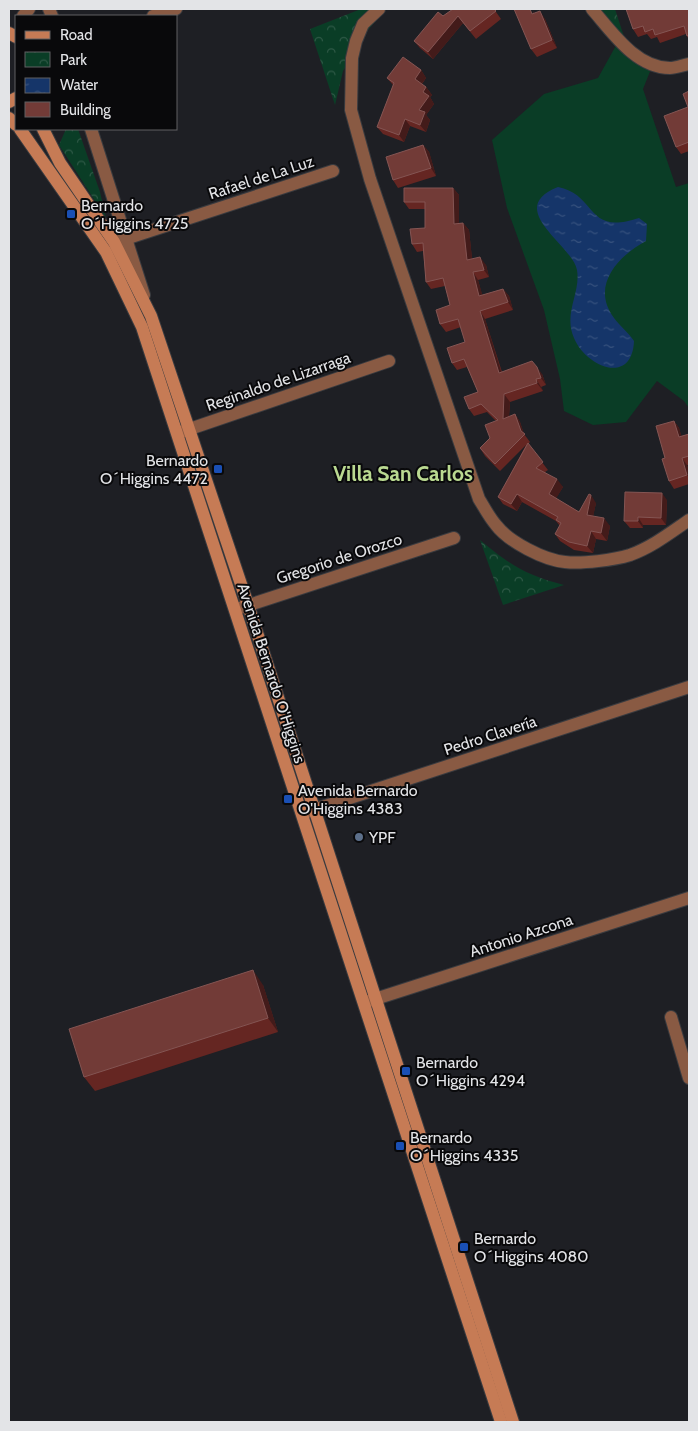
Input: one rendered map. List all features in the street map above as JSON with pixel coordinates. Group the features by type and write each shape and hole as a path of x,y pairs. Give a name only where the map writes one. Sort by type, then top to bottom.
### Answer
{"main road":[{"name":"Avenida Bernardo O'Higgins","path":"21,130 93,231 117,272 140,320 184,431 248,605 357,942 370,1001 384,1047 486,1356 513,1422"},
{"name":"Avenida Bernardo O'Higgins","path":"44,130 60,163 114,242 151,316 235,609 344,945 370,1001"},
{"path":"344,945 357,942"},
{"name":"Avenida Bernardo O'Higgins","path":"486,1356 502,1422"}],"street":[{"path":"156,15 176,9"},
{"path":"380,9 363,24 356,41 352,58 351,110 370,179 479,499 496,526 522,546 542,556 566,562 606,560 629,555 652,545 689,520"},
{"path":"592,9 619,40 637,56 653,64 670,68 689,64"},
{"path":"91,130 151,316"},
{"name":"Rafael de La Luz","path":"114,242 333,171"},
{"name":"Reginaldo de Lizarraga","path":"184,431 389,360"},
{"name":"Gregorio de Orozco","path":"235,609 454,538"},
{"name":"Pedro Clavería","path":"301,814 689,687"},
{"name":"Antonio Azcona","path":"370,1001 689,898"},
{"path":"671,1017 689,1078"}],"green space":[{"path":"361,9 386,9 368,30 343,71 335,105 310,29"},
{"path":"592,9 615,9 628,49"},
{"path":"619,40 653,64 643,89 676,187 689,183 689,408 684,401 657,381 626,422 593,425 564,411 560,379 544,310 507,208 492,140 544,94 598,78"},
{"path":"66,130 78,130 100,192 106,218 59,145"},
{"path":"480,540 519,568 564,585 503,605"}],"water":[{"path":"558,187 571,191 600,218 609,222 622,222 639,218 647,224 646,241 636,247 617,264 610,273 606,284 607,306 614,318 634,341 631,355 625,364 617,367 598,364 588,357 580,348 571,329 570,320 577,287 577,270 573,260 545,227 539,216 537,206 543,196"}],"building":[{"path":"453,9 494,9 496,11 470,31 458,16 428,52 414,41 438,12 443,16"},
{"path":"514,9 530,9 532,14 540,11 552,40 531,49"},
{"path":"626,9 689,9 689,35 687,36 684,26 655,35 653,29 645,32 643,26 633,29"},
{"path":"403,57 421,70 415,79 426,87 423,92 429,96 419,110 425,112 420,125 405,119 399,135 377,127 394,83 387,78"},
{"path":"689,91 689,142 676,147 664,116 688,107 683,94"},
{"path":"423,145 431,168 393,180 386,157"},
{"path":"404,188 453,188 454,224 463,223 467,260 480,257 484,270 473,272 479,296 503,289 508,302 480,311 499,373 532,361 537,367 541,378 536,379 537,383 504,394 503,419 515,414 521,431 525,434 495,464 480,448 490,438 485,425 498,420 481,404 469,409 464,397 478,392 464,359 452,363 447,348 465,342 458,319 440,324 436,310 450,305 443,278 426,282 423,243 412,244 410,229 425,228 425,202 404,202"},
{"path":"674,421 679,437 689,434 689,456 682,458 687,475 669,481 662,459 665,458 656,426"},
{"path":"528,443 543,462 536,468 557,479 549,494 579,512 589,494 591,495 587,515 604,518 601,533 591,531 587,546 569,542 555,534 561,523 556,520 558,517 517,494 511,504 498,497"},
{"path":"625,492 662,493 661,518 638,517 638,521 624,521"},
{"path":"253,970 268,1018 84,1077 69,1029"}],"place":[{"name":"Bernardo O´Higgins 4725","path":"71,214"},
{"name":"Bernardo O´Higgins 4472","path":"218,469"},
{"name":"Avenida Bernardo O'Higgins 4383","path":"288,799"},
{"name":"YPF","path":"359,837"},
{"name":"Bernardo O´Higgins 4294","path":"406,1071"},
{"name":"Bernardo O´Higgins 4335","path":"400,1146"},
{"name":"Bernardo O´Higgins 4080","path":"464,1247"}],"district":[{"name":"Villa San Carlos","path":"403,474"}]}
